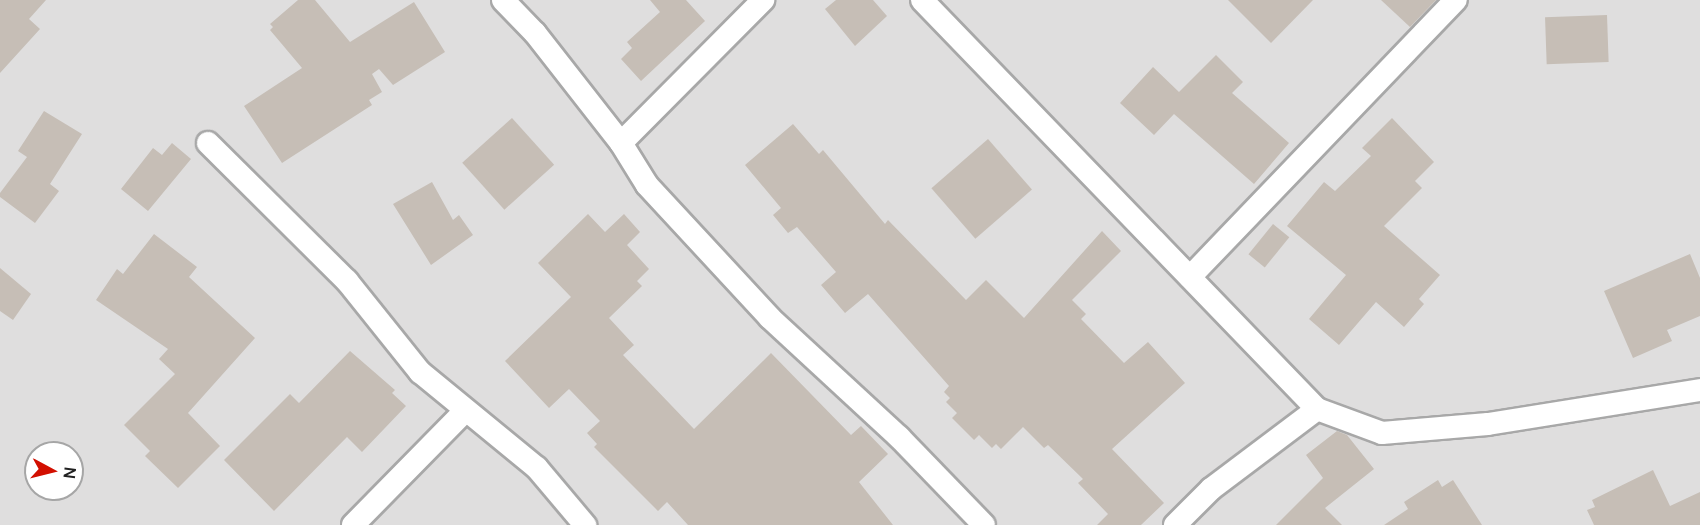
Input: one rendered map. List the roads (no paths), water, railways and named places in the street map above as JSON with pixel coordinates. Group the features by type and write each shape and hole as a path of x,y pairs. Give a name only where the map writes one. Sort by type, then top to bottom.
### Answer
{"street":[{"path":"503,0 535,33 621,143 647,185 770,318 899,437 984,525"},
{"path":"621,143 763,0"},
{"path":"922,0 1317,409 1382,433 1488,424 1700,390"},
{"path":"1190,278 1456,0"},
{"path":"208,143 347,281 420,372 464,412 537,468 585,525"},
{"path":"1175,525 1211,489 1317,409"},
{"path":"353,525 464,412"}]}
